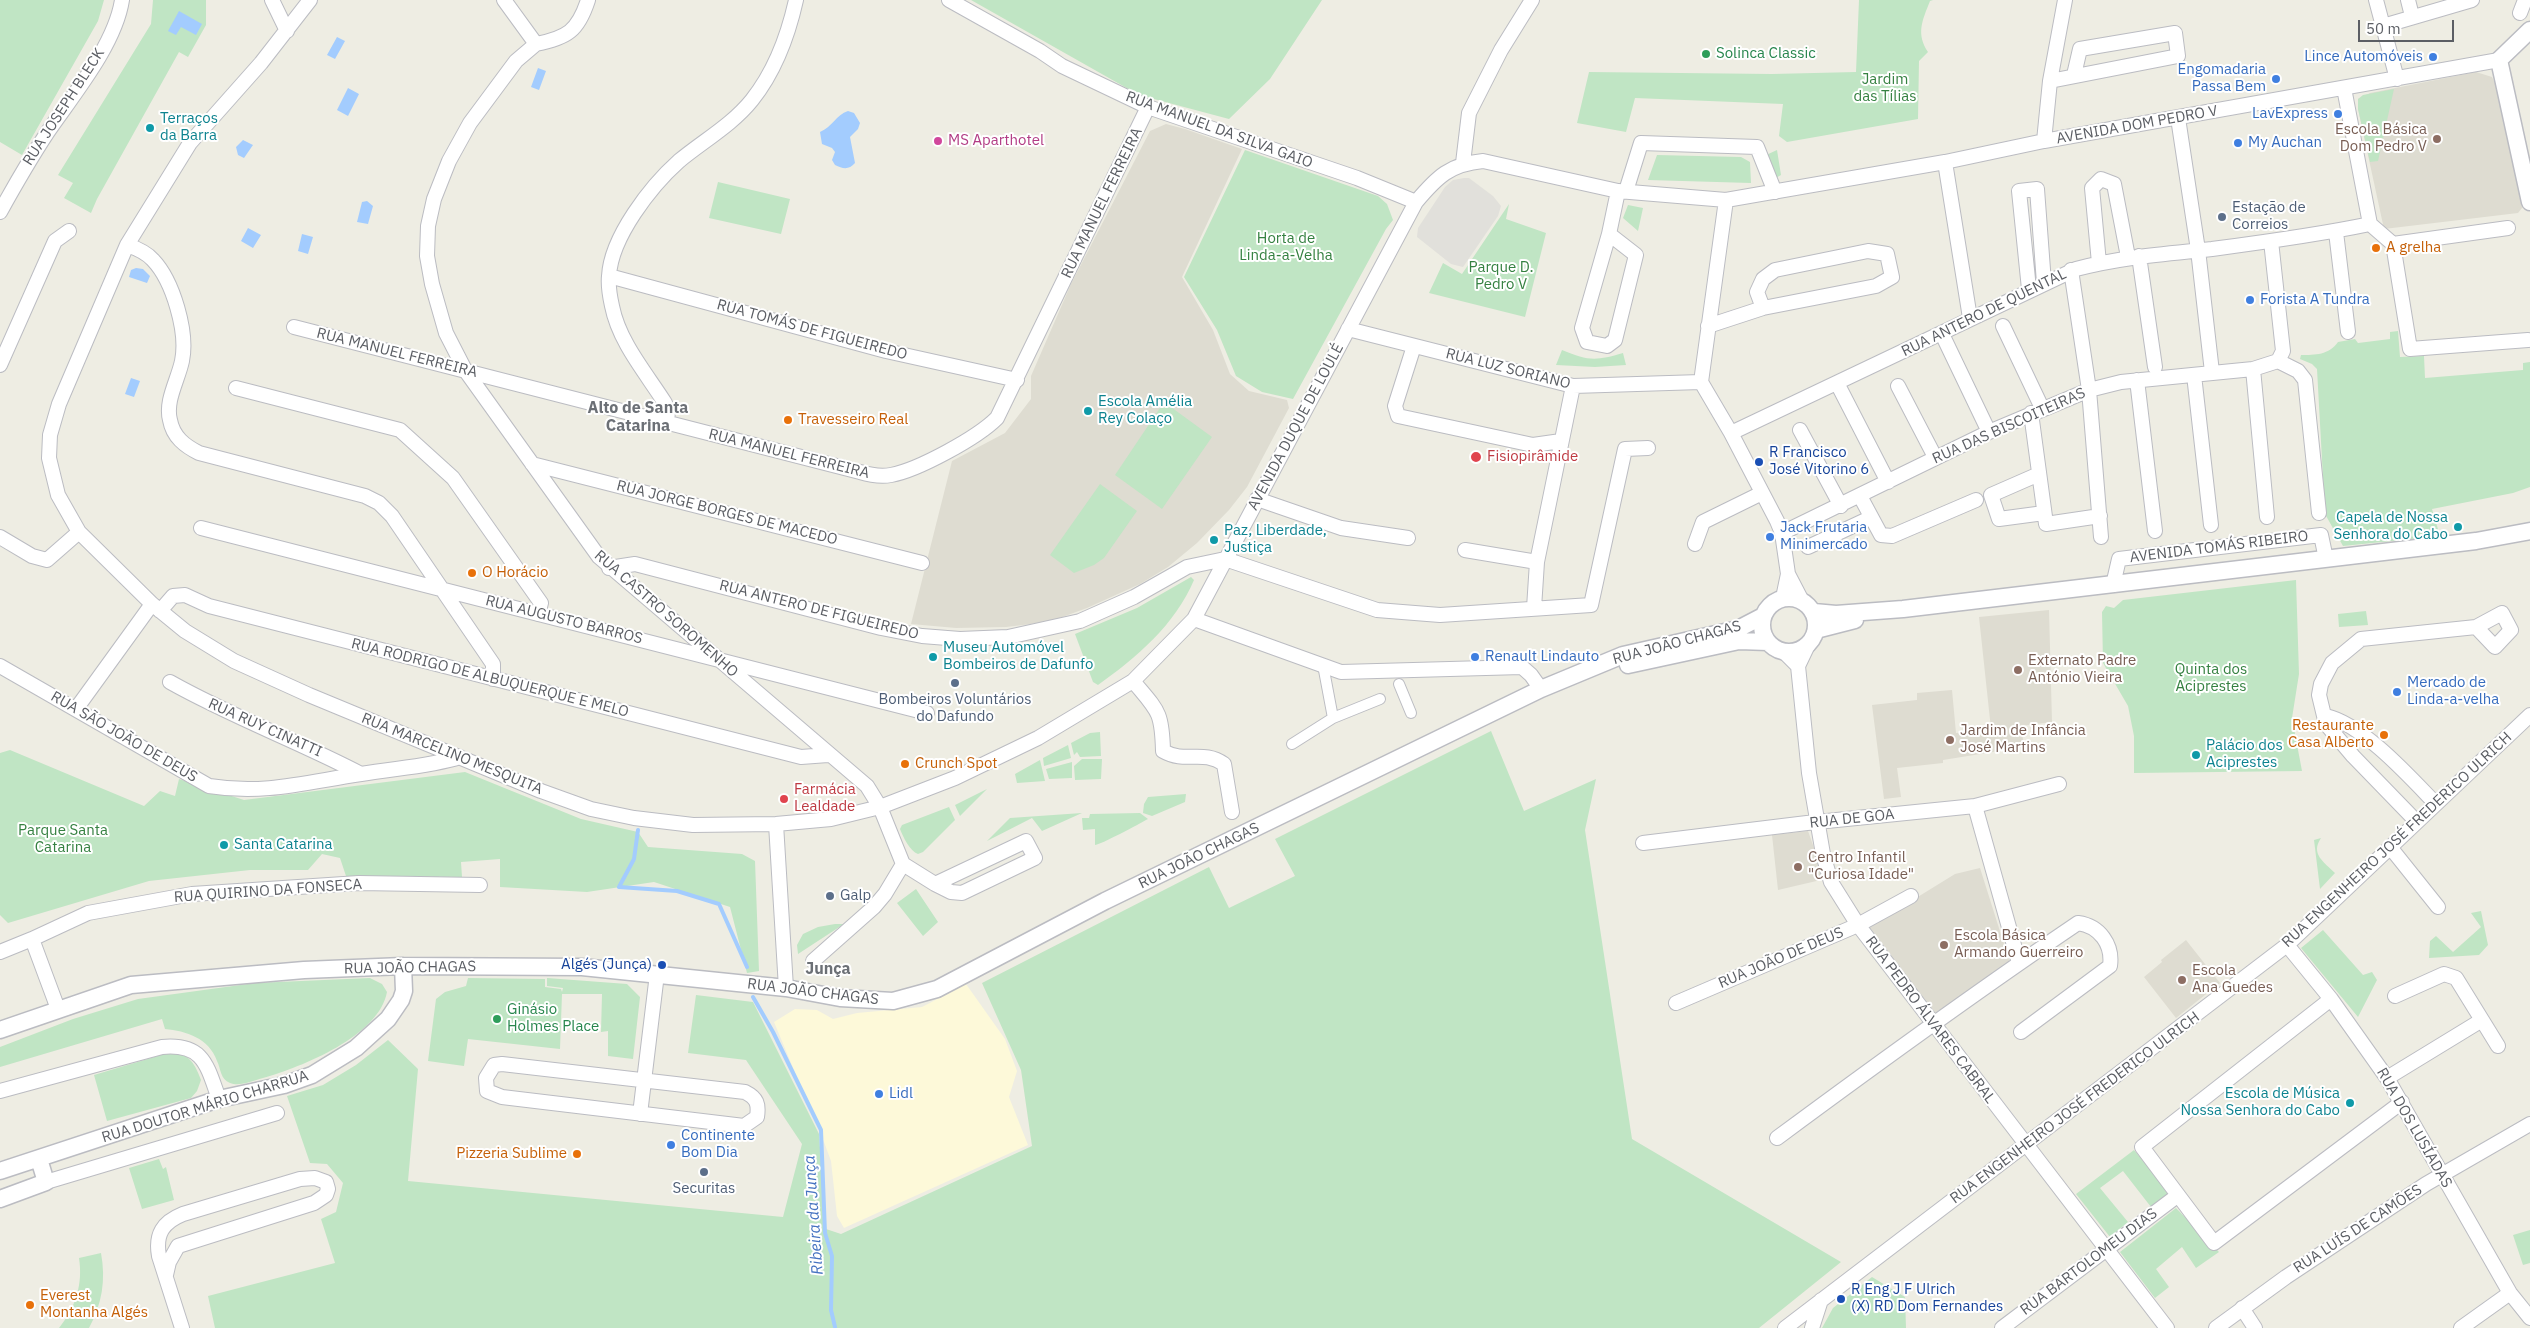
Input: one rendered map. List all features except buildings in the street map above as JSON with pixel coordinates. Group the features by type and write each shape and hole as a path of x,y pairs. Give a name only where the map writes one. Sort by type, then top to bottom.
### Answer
{"street":[{"name":"RUA JOSEPH BLECK","path":"0,212 29,161 103,48 118,18 122,0"},
{"path":"272,0 287,31"},
{"name":"RUA MARCELINO MESQUITA","path":"310,0 287,31 190,143 127,244 70,375 50,435 49,458 58,495 79,532 156,608 185,631 234,661 309,696 540,791 600,811 634,818 692,825 776,824"},
{"path":"504,0 536,44 566,36 582,17 588,0"},
{"path":"667,423 668,412 665,402 623,335 612,307 608,276 620,240 651,191 674,166 729,123 753,100 779,57 789,29 796,0"},
{"name":"RUA MANUEL DA SILVA GAIO","path":"949,0 1040,51 1062,66 1148,107 1358,178 1416,202"},
{"path":"1463,163 1469,113 1501,50 1532,0"},
{"path":"2044,141 2050,81 2065,0"},
{"path":"2376,0 2398,78"},
{"path":"2408,0 2412,16"},
{"path":"2383,26 2472,0"},
{"path":"2520,13 2525,0"},
{"path":"2530,30 2499,60 2530,202"},
{"path":"2050,81 2074,74 2178,56 2175,33 2080,49 2074,74"},
{"name":"RUA CASTRO SOROMENHO","path":"536,44 516,61 470,123 445,170 434,199 427,256 432,284 446,333 465,370 588,544 610,568 866,786 880,806"},
{"name":"AVENIDA DOM PEDRO V","path":"1463,163 1483,161 1622,191 1726,200 1945,162 2044,141 2499,60"},
{"path":"2344,88 2370,224 2393,244 2410,349 2528,340"},
{"name":"RUA MANUEL FERREIRA","path":"294,327 874,476 891,475 912,468 976,436 997,418 1148,107"},
{"path":"2178,118 2198,250 2212,372"},
{"path":"1609,234 1636,255 1615,340 1607,346 1586,342 1582,328 1609,234 1622,191 1641,143 1757,147 1775,192"},
{"path":"1945,162 1970,318"},
{"name":"AVENIDA DUQUE DE LOULÉ","path":"776,824 831,819 880,806 955,778 1029,742 1133,681 1194,619 1416,202 1436,178 1463,163"},
{"path":"2099,263 2092,188 2101,179 2114,184 2133,257 2155,367"},
{"path":"2029,289 2019,191 2036,189 2044,282"},
{"path":"1726,200 1701,382 1731,433 1782,533 1788,574 1801,600 1814,612 1816,630 1798,666 1783,651 1768,642 1763,634 1763,616 1774,602 1783,598 1801,600"},
{"name":"RUA ANTERO DE QUENTAL","path":"1731,433 1942,334 1970,318 2071,270 2133,257 2336,232 2370,224"},
{"path":"2393,244 2508,228"},
{"path":"0,366 55,241 69,231"},
{"path":"2336,232 2348,332"},
{"path":"2270,241 2282,351 2278,361 2298,371 2305,380 2319,514"},
{"path":"127,244 145,254 160,268 180,316 183,352 169,410 170,421 180,440 199,453 374,500 392,516 493,664 493,679"},
{"path":"1708,326 1764,308 1876,286 1892,277 1887,254 1868,251 1775,270 1763,279 1757,292 1764,308"},
{"path":"2071,270 2089,390 2101,537"},
{"name":"RUA TOMÁS DE FIGUEIREDO","path":"608,276 886,351 1017,380"},
{"path":"2003,326 2036,411 2039,474 2045,518"},
{"name":"RUA LUZ SORIANO","path":"1348,329 1573,386 1701,382"},
{"path":"1942,334 1989,432"},
{"path":"1414,346 1395,406 1398,416 1534,444 1561,441"},
{"name":"RUA DAS BISCOITEIRAS","path":"1782,533 1841,506 1989,432 2089,390 2121,382 2252,368 2278,361"},
{"path":"2252,368 2268,517"},
{"path":"2194,375 2210,525"},
{"path":"2137,380 2155,531"},
{"path":"1837,383 1888,482"},
{"path":"1534,608 1537,562 1573,386"},
{"path":"1898,386 1935,458"},
{"path":"236,388 400,430 453,478 541,603 538,614"},
{"path":"1800,430 1841,506"},
{"path":"1225,559 1377,610 1440,615 1591,605 1625,449 1648,448"},
{"name":"RUA JORGE BORGES DE MACEDO","path":"532,464 922,563"},
{"path":"2039,474 1991,495 1999,519 2100,516"},
{"path":"1695,544 1702,522 1762,493"},
{"path":"1860,496 1870,518 1881,535 1892,536 1976,500"},
{"path":"1257,499 1341,528 1408,538"},
{"path":"1808,547 1870,518"},
{"name":"RUA AUGUSTO BARROS","path":"201,528 927,713"},
{"name":"AVENIDA TOMÁS RIBEIRO","path":"1814,612 1836,614 1903,609 2476,541 2530,531"},
{"path":"0,537 23,551 40,559 47,560 79,532"},
{"name":"AVENIDA TOMÁS RIBEIRO","path":"2113,585 2119,559 2322,535 2326,559"},
{"path":"1465,550 1537,562"},
{"name":"RUA ANTERO DE FIGUEIREDO","path":"610,568 635,564 882,628 912,634 960,639 1008,637 1080,621 1134,597 1187,567 1225,559"},
{"path":"1783,598 1788,574"},
{"name":"RUA RODRIGO DE ALBUQUERQUE E MELO","path":"76,709 156,608 173,596 185,595 209,606 801,757 828,755"},
{"name":"AVENIDA TOMÁS RIBEIRO","path":"1816,630 1903,609"},
{"name":"RUA JOÃO CHAGAS","path":"0,1030 130,985 304,970 403,966 582,967 786,988 840,998 894,1001 937,989 1105,902 1541,689 1591,670 1623,655 1738,628 1763,616"},
{"path":"1194,619 1341,672 1522,667 1532,675 1541,689"},
{"path":"2416,821 2353,756 2326,724 2326,716 2319,695 2321,684 2332,663 2361,639 2476,626"},
{"name":"RUA JOÃO CHAGAS","path":"1591,670 1652,660 1739,641 1768,642"},
{"path":"1783,651 1792,652 1808,645"},
{"path":"1323,665 1333,718"},
{"name":"RUA SÃO JOÃO DE DEUS","path":"0,666 209,786 238,791 260,790 436,764 460,757"},
{"name":"RUA PEDRO ÁLVARES CABRAL","path":"1798,666 1816,822 1831,882 1858,926 1934,1022 2105,1250 2167,1328"},
{"path":"1133,681 1159,712 1163,728 1163,751 1174,757 1214,756 1224,764 1232,812"},
{"name":"RUA RUY CINATTI","path":"170,682 216,707 361,774"},
{"path":"1399,684 1411,713"},
{"path":"1292,744 1333,718 1380,699"},
{"name":"RUA ENGENHEIRO JOSÉ FREDERICO ULRICH","path":"1787,1328 2287,945 2530,715"},
{"path":"2326,716 2336,718 2371,741 2435,803"},
{"name":"RUA DE GOA","path":"1643,843 1816,822 1976,806 2059,784"},
{"path":"880,806 903,864 935,884 952,892 962,893 1035,858 1026,841 935,884"},
{"path":"1976,806 2019,963"},
{"path":"776,824 786,988"},
{"path":"2390,847 2438,907"},
{"path":"813,962 874,907 885,894 903,864"},
{"name":"RUA QUIRINO DA FONSECA","path":"0,952 88,913 192,894 359,884 480,886"},
{"name":"RUA JOÃO DE DEUS","path":"1676,1003 1858,926 1911,896"},
{"path":"1778,1138 1934,1022 2019,963 2078,923 2088,924 2102,936 2112,953 2110,966 2021,1032"},
{"path":"32,939 58,1010"},
{"name":"RUA DOS LUSÍADAS","path":"2287,945 2331,999 2388,1078 2510,1293 2530,1318"},
{"name":"RUA DOUTOR MÁRIO CHARRUA","path":"0,1171 219,1100 284,1085 312,1075 356,1048 388,1019 401,1000 404,991 403,966"},
{"path":"640,1114 657,974"},
{"path":"2395,996 2444,974 2456,978 2498,1046"},
{"path":"2331,999 2142,1148 2214,1243 2402,1102"},
{"path":"2388,1078 2482,1020"},
{"path":"0,1091 162,1047 177,1045 200,1056 206,1062 219,1100"},
{"path":"502,1064 644,1080 745,1092 753,1096 759,1108 757,1117 744,1126 496,1096 487,1091 486,1078 494,1065 502,1064"},
{"name":"RUA DOUTOR MÁRIO CHARRUA","path":"0,1199 26,1188 277,1114"},
{"name":"RUA LUÍS DE CAMÕES","path":"2216,1328 2242,1308 2442,1176 2530,1124"},
{"path":"38,1159 46,1182"},
{"path":"17,1166 26,1188"},
{"path":"166,1275 169,1262 178,1246 314,1203 326,1195 328,1185 315,1178 300,1179 172,1219 159,1233 157,1244 166,1275 182,1328"},
{"name":"RUA BARTOLOMEU DIAS","path":"2002,1328 2177,1196"},
{"path":"2461,1328 2510,1293"},
{"path":"1812,1328 1822,1300"},
{"path":"2242,1308 2255,1328"}],"shaded area":[{"name":"Escola Básica Dom Pedro V","path":"2476,72 2492,77 2497,87 2522,208 2518,213 2384,229 2358,109 2358,99 2370,93"},
{"path":"1166,124 1242,149 1182,277 1213,330 1230,374 1249,391 1287,400 1289,408 1247,487 1229,510 1197,543 1168,567 1140,584 1087,608 1057,619 1031,624 1006,627 956,628 911,624 952,461 1005,433 1031,399 1031,376 1071,284 1150,131"},
{"path":"1469,178 1493,196 1501,206 1498,216 1463,267 1451,264 1417,237 1418,228 1445,187 1453,180"},
{"path":"2049,610 2052,722 2021,726 2024,747 1943,760 1943,763 1897,768 1901,797 1884,799 1872,705 1917,700 1917,693 1952,690 1956,733 1991,729 1979,617"},
{"name":"Centro Infantil \"Curiosa Idade\"","path":"1808,831 1825,879 1778,890 1772,835"},
{"name":"Escola Básica Armando Guerreiro","path":"1980,868 2010,963 1935,1013 1869,927 1955,874"},
{"name":"Escola Ana Guedes","path":"2186,940 2220,983 2176,1018 2144,977 2162,962 2161,960"},
{"path":"966,984 1005,1039 1017,1071 1009,1097 1028,1145 844,1228 837,1216 831,1161 774,1022 795,1009 817,1010 833,1019 857,1013 922,1007"}],"green space":[{"path":"0,0 104,0 98,21 22,155 0,142"},
{"path":"153,0 206,0 206,25 188,57 179,52 91,213 64,198 73,183 58,175 151,24"},
{"path":"971,0 1322,0 1270,79 1229,119 1139,95"},
{"name":"Jardim das Tílias","path":"1859,0 1933,0 1930,1 1921,27 1922,39 1928,52 1919,61 1918,119 1787,142 1779,136 1783,104 1635,98 1626,132 1577,123 1589,72 1772,74 1856,72"},
{"path":"2394,89 2378,161 2370,162 2358,109 2358,99 2363,95"},
{"name":"Horta de Linda-a-Velha","path":"1245,150 1378,196 1387,204 1393,220 1386,229 1293,399 1262,392 1236,376 1217,330 1184,277"},
{"path":"1777,150 1781,175 1774,179 1764,156"},
{"path":"1657,155 1741,157 1750,162 1751,183 1648,180"},
{"path":"718,182 790,199 781,234 709,218"},
{"name":"Parque D. Pedro V","path":"1509,204 1506,219 1546,233 1525,317 1429,293 1443,263 1462,274"},
{"path":"1628,205 1643,208 1638,231 1623,218"},
{"path":"2398,331 2400,357 2424,356 2425,378 2523,370 2523,363 2530,362 2530,487 2513,493 2432,509 2440,536 2343,546 2325,514 2317,369 2312,364 2300,359 2301,355 2326,352 2338,342 2355,339 2358,343 2390,339 2390,332"},
{"path":"1562,350 1592,359 1623,353 1626,365 1595,367 1556,365"},
{"path":"1164,402 1212,437 1162,509 1115,475"},
{"path":"1100,484 1137,511 1104,558 1094,565 1074,573 1050,555"},
{"path":"1191,577 1194,580 1186,596 1176,612 1153,639 1126,664 1098,685 1093,682 1075,634 1137,608"},
{"name":"Quinta dos Aciprestes","path":"2296,580 2299,674 2292,718 2302,771 2134,773 2134,736 2128,706 2103,663 2102,612 2106,606 2114,608 2123,600"},
{"path":"2366,611 2368,625 2339,627 2338,614"},
{"path":"1491,731 1524,811 1596,779 1585,830 1632,1139 1841,1262 1759,1328 215,1328 208,1296 335,1263 321,1219 336,1212 343,1183 327,1164 310,1163 287,1096 323,1085 356,1065 388,1040 418,1069 408,1181 783,1217 802,1144 746,1060 688,1053 696,995 753,1002 819,1134 826,1229 841,1234 1032,1146 1021,1070 982,983 1209,867 1229,908 1295,876 1275,839"},
{"path":"1100,732 1101,756 1080,757 1077,752 1074,755 1071,743 1090,733"},
{"path":"1068,745 1071,758 1044,766 1043,758"},
{"name":"Parque Santa Catarina","path":"10,750 144,806 160,791 175,796 179,779 244,800 465,772 581,819 638,832 648,847 742,854 755,861 759,971 747,973 730,907 654,882 587,892 500,887 500,859 461,862 462,877 346,876 340,858 322,854 308,870 250,870 149,881 8,923 0,915 0,753"},
{"path":"1082,759 1102,759 1101,779 1075,780 1074,766"},
{"path":"1040,760 1045,781 1017,783 1015,774"},
{"path":"1072,762 1072,778 1049,779 1046,769"},
{"path":"987,789 960,816 955,805"},
{"path":"1186,794 1185,802 1152,816 1143,813 1144,804 1148,797"},
{"path":"949,807 955,820 923,852 918,854 915,852 903,836 900,829 902,825"},
{"path":"1082,813 1042,831 1032,818 987,841 1010,818"},
{"path":"1140,813 1148,819 1095,845 1095,829 1083,830 1082,818 1089,818 1090,814"},
{"path":"2321,838 2317,849 2318,853 2335,873 2320,889 2314,840"},
{"path":"916,889 938,922 923,936 897,903"},
{"path":"2481,911 2488,945 2479,955 2429,958 2430,941 2436,936 2453,952 2481,927 2471,913"},
{"path":"844,924 798,954 797,945 803,934 818,927"},
{"path":"2323,930 2363,975 2372,972 2377,980 2358,1017 2301,948"},
{"path":"370,978 382,984 387,992 381,1008 355,1036 317,1058 247,1083 234,1084 227,1081 213,1053 203,1041 189,1034 165,1029 162,1019 0,1067 0,1047 73,1019 138,999 255,983"},
{"name":"Ginásio Holmes Place","path":"468,978 545,979 545,987 561,989 562,992 563,988 547,986 547,978 627,984 640,997 633,1059 608,1056 608,1031 601,1032 602,994 562,994 560,1049 468,1039 464,1066 428,1061 436,999 445,992 466,986"},
{"path":"171,1052 183,1055 191,1061 199,1074 201,1080 197,1091 191,1098 107,1121 94,1075"},
{"path":"2134,1150 2170,1193 2151,1207 2123,1171 2100,1188 2128,1222 2110,1237 2076,1194"},
{"path":"159,1159 163,1169 166,1167 174,1200 142,1209 129,1168"},
{"path":"2176,1208 2219,1252 2196,1268 2182,1247 2156,1269 2169,1287 2155,1298 2120,1252"},
{"path":"2530,1230 2530,1263 2523,1265 2513,1235"},
{"path":"101,1253 102,1292 89,1328 59,1328 70,1312 77,1295 80,1277 79,1258"},
{"path":"1872,1277 1905,1297 1906,1328 1822,1328 1833,1308"}],"water":[{"path":"179,11 202,24 196,35 181,27 176,35 168,31"},
{"path":"337,37 345,41 335,59 327,55"},
{"path":"538,68 546,71 539,90 531,87"},
{"path":"348,88 359,94 348,116 337,110"},
{"path":"848,111 854,113 860,123 858,129 850,137 855,163 846,168 835,165 832,160 835,152 832,148 822,144 820,132 840,115"},
{"path":"243,140 253,145 244,158 238,155 236,147"},
{"path":"367,201 373,206 368,224 357,222 362,202"},
{"path":"248,228 261,235 253,248 241,241"},
{"path":"302,234 313,237 308,254 298,251"},
{"path":"136,268 143,269 150,276 147,283 129,277 131,270"},
{"path":"131,378 140,381 134,397 125,394"}],"waterway":[{"name":"Ribeira da Junça","path":"638,830 634,859 619,887 677,891 719,904 747,967"},
{"name":"Ribeira da Junça","path":"753,997 773,1032 821,1130 825,1233 832,1256 831,1310 835,1327"}],"place":[{"name":"Solinca Classic","path":"1706,54"},
{"name":"Lince Automóveis","path":"2433,57"},
{"name":"Engomadaria Passa Bem","path":"2276,79"},
{"name":"LavExpress","path":"2338,114"},
{"name":"Terraços da Barra","path":"150,128"},
{"name":"Escola Básica Dom Pedro V","path":"2437,139"},
{"name":"MS Aparthotel","path":"938,141"},
{"name":"My Auchan","path":"2238,143"},
{"name":"Estação de Correios","path":"2222,217"},
{"name":"A grelha","path":"2376,248"},
{"name":"Forista A Tundra","path":"2250,300"},
{"name":"Escola Amélia Rey Colaço","path":"1088,411"},
{"name":"Travesseiro Real","path":"788,420"},
{"name":"Fisiopirâmide","path":"1476,457"},
{"name":"R Francisco José Vitorino 6","path":"1759,462"},
{"name":"Capela de Nossa Senhora do Cabo","path":"2458,527"},
{"name":"Jack Frutaria Minimercado","path":"1770,537"},
{"name":"Paz, Liberdade, Justiça","path":"1214,540"},
{"name":"O Horácio","path":"472,573"},
{"name":"Museu Automóvel Bombeiros de Dafunfo","path":"933,657"},
{"name":"Renault Lindauto","path":"1475,657"},
{"name":"Externato Padre António Vieira","path":"2018,670"},
{"name":"Bombeiros Voluntários do Dafundo","path":"955,683"},
{"name":"Mercado de Linda-a-velha","path":"2397,692"},
{"name":"Restaurante Casa Alberto","path":"2384,735"},
{"name":"Jardim de Infância José Martins","path":"1950,740"},
{"name":"Palácio dos Aciprestes","path":"2196,755"},
{"name":"Crunch Spot","path":"905,764"},
{"name":"Farmácia Lealdade","path":"784,799"},
{"name":"Santa Catarina","path":"224,845"},
{"name":"Centro Infantil \"Curiosa Idade\"","path":"1798,867"},
{"name":"Galp","path":"830,896"},
{"name":"Escola Básica Armando Guerreiro","path":"1944,945"},
{"name":"Algés (Junça)","path":"662,965"},
{"name":"Escola Ana Guedes","path":"2182,980"},
{"name":"Ginásio Holmes Place","path":"497,1019"},
{"name":"Lidl","path":"879,1094"},
{"name":"Escola de Música Nossa Senhora do Cabo","path":"2350,1103"},
{"name":"Continente Bom Dia","path":"671,1145"},
{"name":"Pizzeria Sublime","path":"577,1154"},
{"name":"Securitas","path":"704,1172"},
{"name":"R Eng J F Ulrich (X) RD Dom Fernandes","path":"1841,1299"},
{"name":"Everest Montanha Algés","path":"30,1305"}],"district":[{"name":"Alto de Santa Catarina","path":"638,417"},
{"name":"Junça","path":"828,969"}]}
